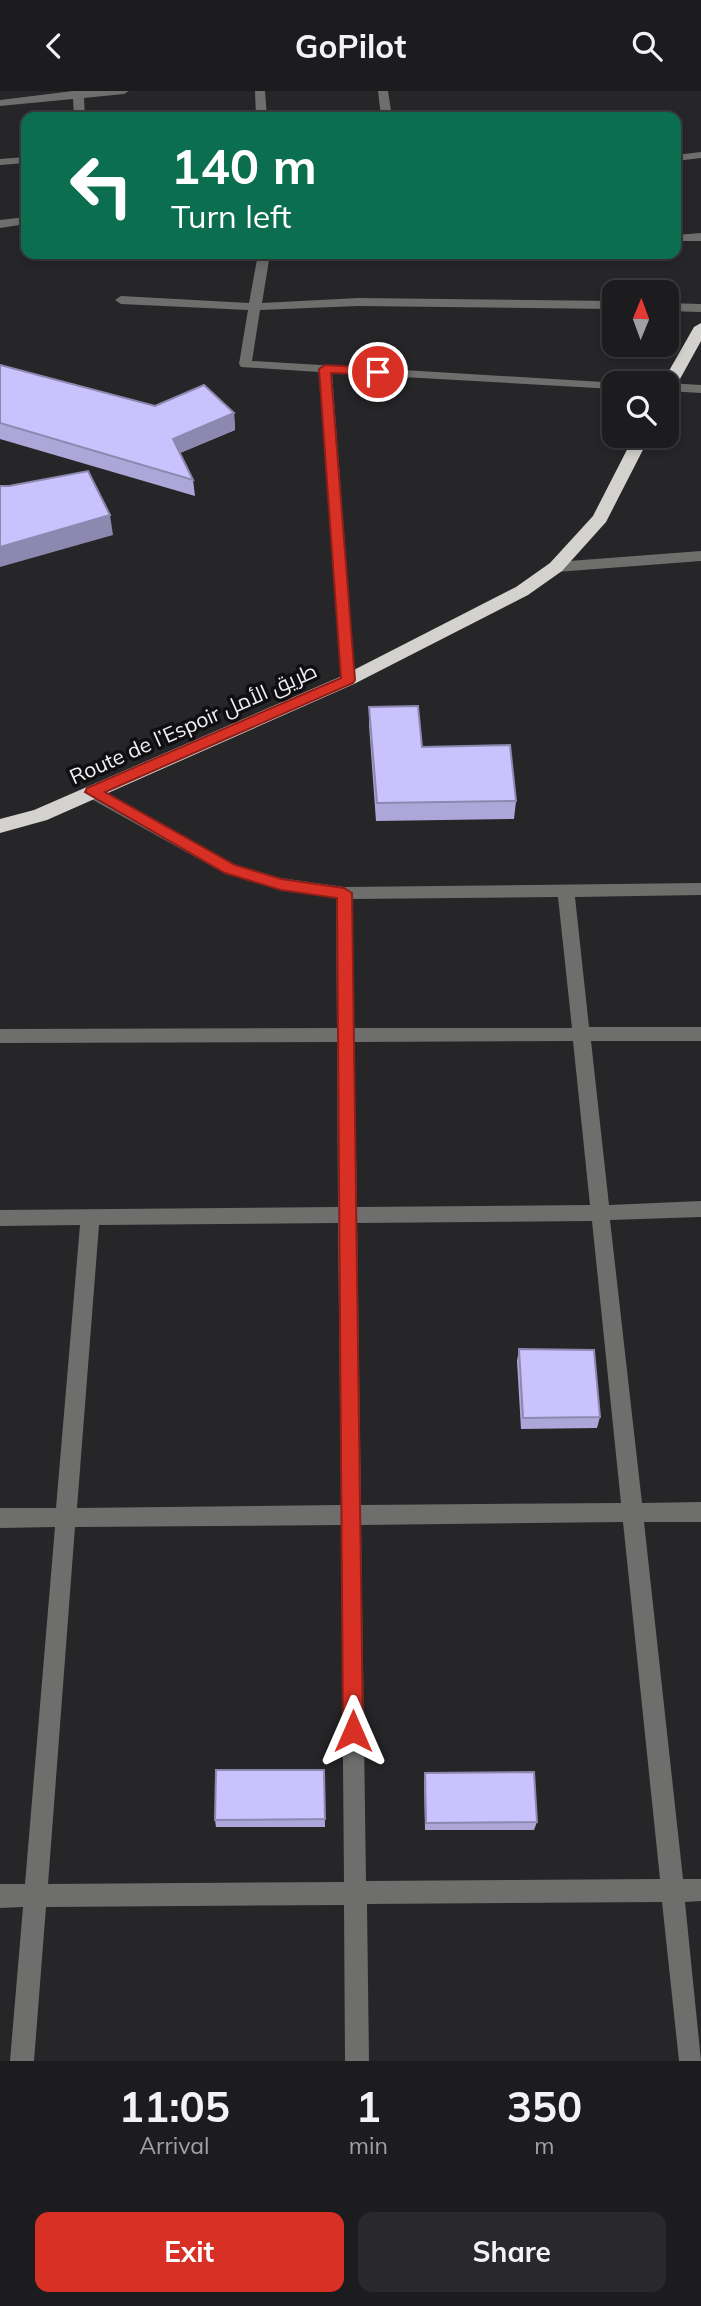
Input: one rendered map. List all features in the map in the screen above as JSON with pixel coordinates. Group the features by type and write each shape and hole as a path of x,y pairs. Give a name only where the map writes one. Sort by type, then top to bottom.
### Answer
{"highway":[{"path":"676,371 701,327"},
{"name":"Route de l’Espoir طريق الأمل","path":"0,826 40,814 348,680 522,591 556,567 600,518 636,448"}],"street":[{"path":"0,103 78,93 124,91"},
{"path":"260,91 262,112"},
{"path":"383,91 386,112"},
{"path":"78,93 80,112"},
{"path":"681,157 701,155"},
{"path":"0,162 21,160"},
{"path":"0,224 21,222"},
{"path":"681,238 701,237"},
{"path":"263,259 245,364 602,384"},
{"path":"121,300 255,307 359,302 602,305"},
{"path":"679,307 701,308"},
{"path":"325,369 348,680"},
{"path":"679,388 701,389"},
{"path":"556,567 701,556"},
{"path":"92,792 230,869 281,884 344,893 701,889"},
{"path":"565,892 691,2061"},
{"path":"344,893 357,2061"},
{"path":"0,1036 701,1034"},
{"path":"0,1217 600,1213 701,1209"},
{"path":"22,2061 90,1217"},
{"path":"0,1518 701,1512"},
{"path":"0,1896 701,1890"}],"building":[{"path":"0,365 155,406 204,385 234,413 173,439 193,480 0,423"},
{"path":"88,471 110,515 0,547 0,486"},
{"path":"418,706 422,747 510,745 516,801 377,803 369,707"},
{"path":"519,1349 594,1350 600,1417 523,1418"},
{"path":"216,1770 324,1770 325,1819 215,1820"},
{"path":"534,1772 537,1822 426,1823 425,1773"}],"route":[{"path":"353,1731 344,893 281,884 230,869 92,792 348,680 325,369 378,372"}]}
